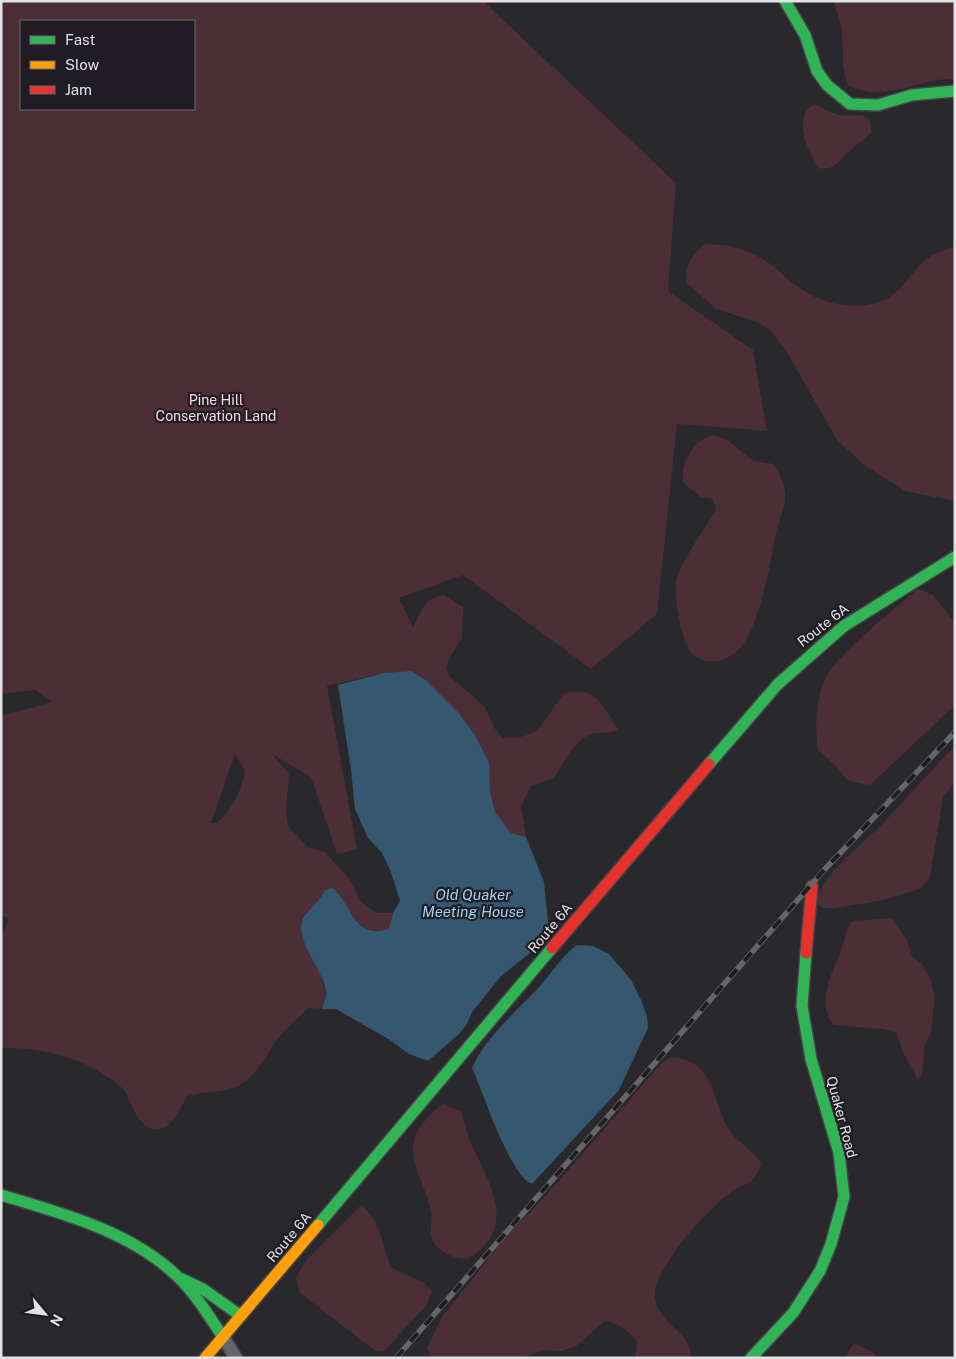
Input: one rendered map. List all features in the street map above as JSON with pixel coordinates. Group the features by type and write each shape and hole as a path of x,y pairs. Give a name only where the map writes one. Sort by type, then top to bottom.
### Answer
{"main road":[{"path":"785,1 805,35 817,71 827,85 850,104 878,105 912,95 937,91 955,91"},
{"name":"Route 6A","path":"205,1358 778,684 844,626 955,557"},
{"name":"Quaker Road","path":"751,1358 793,1313 820,1271 831,1244 844,1197 839,1153 811,1059 802,1006 812,886"},
{"path":"1,1195 103,1231 141,1251 177,1276 203,1289 241,1316"},
{"path":"177,1276 223,1337"}],"street":[{"path":"223,1337 236,1358"}],"green space":[{"name":"Pine Hill Conservation Land","path":"1,1 483,1 676,183 668,291 753,350 767,431 677,424 657,614 591,669 463,575 399,598 413,627 424,606 437,597 444,595 463,607 462,638 449,658 446,667 449,676 484,706 495,729 503,738 527,735 535,731 541,726 565,693 576,692 585,692 598,700 618,729 585,737 574,747 554,778 531,786 521,806 526,837 511,833 495,812 490,792 489,762 475,735 458,712 426,680 411,671 384,673 327,686 357,849 337,854 311,777 272,754 289,774 286,813 288,826 309,848 325,852 350,880 361,901 376,913 393,913 389,929 371,930 364,927 348,911 339,894 325,890 320,902 305,914 326,994 322,1009 309,1008 287,1028 246,1081 228,1090 188,1096 172,1121 164,1128 159,1129 151,1128 140,1121 123,1089 108,1077 83,1063 43,1051 1,1048 1,938 9,918 1,915 1,716 53,702 35,690 1,694","holes":["235,754 245,770 236,799 217,823 211,823"]},
{"path":"834,1 955,1 955,79 928,82 887,92 860,90 847,84 843,65 842,29"},
{"path":"814,104 840,115 866,116 871,125 871,133 834,166 824,169 818,168 810,153 804,135 804,118 807,110"},
{"path":"706,244 728,246 748,252 774,267 804,291 825,301 849,306 873,304 884,300 899,290 927,259 955,246 955,503 950,500 905,491 864,465 837,440 786,351 771,331 759,323 716,309 687,283 686,277 690,261"},
{"path":"714,435 728,440 753,461 774,464 781,477 785,496 766,582 753,626 747,638 736,652 723,659 710,662 697,658 688,648 679,620 676,583 682,566 716,510 713,499 701,497 683,483 686,460 700,441"},
{"path":"918,589 933,595 955,623 955,705 870,785 848,781 836,766 818,750 816,732 817,713 822,686 832,668 854,644"},
{"path":"955,746 955,782 943,797 930,878 920,889 879,901 835,908 823,908 815,902 828,878 846,857 878,829"},
{"path":"891,918 907,940 912,956 921,963 930,978 935,996 931,1033 925,1045 922,1074 918,1080 902,1050 897,1033 883,1029 833,1025 828,1016 826,1006 827,987 846,931 850,925 853,921"},
{"path":"671,1057 686,1060 697,1065 704,1073 729,1130 761,1163 753,1179 730,1193 709,1212 683,1241 671,1257 656,1287 655,1299 658,1308 686,1341 692,1358 635,1358 637,1342 623,1328 605,1321 576,1346 562,1351 543,1350 523,1358 431,1358 427,1347 442,1317 508,1234 543,1199 660,1065"},
{"path":"444,1104 461,1112 470,1141 485,1172 496,1204 496,1219 493,1233 483,1247 467,1259 449,1255 440,1250 434,1243 431,1235 431,1217 428,1201 413,1155 413,1144 417,1133 431,1114"},
{"path":"360,1206 367,1211 377,1225 392,1268 424,1283 432,1291 426,1306 384,1351 377,1352 300,1293 296,1278 306,1260"},
{"path":"854,1343 874,1353 876,1358 845,1358"}],"water":[{"name":"Old Quaker Meeting House","path":"411,671 426,680 458,712 475,735 489,762 490,792 495,812 511,833 526,837 544,882 549,931 534,950 501,976 472,1012 467,1024 459,1034 428,1061 409,1054 390,1040 336,1009 322,1009 326,996 325,985 303,939 301,930 302,921 306,914 320,899 325,890 333,888 361,925 377,931 389,929 393,913 400,901 391,872 382,853 368,838 355,809 338,685 384,673"},
{"path":"577,945 593,946 609,954 621,968 631,980 641,1000 647,1016 648,1028 619,1090 532,1184 524,1178 506,1150 472,1068 485,1045 494,1034"}],"railway":[{"path":"396,1358 825,869 955,732"}],"traffic: fast":[{"path":"785,1 805,35 817,71 827,85 850,104 878,105 912,95 955,91"},
{"path":"709,764 778,684 844,626 955,557"},
{"path":"318,1225 552,948"},
{"path":"751,1358 793,1313 820,1271 831,1244 844,1197 839,1153 811,1059 802,1006 806,953"},
{"path":"1,1195 94,1225 138,1247 158,1260 184,1283 202,1305 223,1337"},
{"path":"182,1279 203,1289 241,1316"}],"traffic: slow":[{"path":"205,1358 318,1225"}],"traffic: jam":[{"path":"552,948 709,764"},
{"path":"806,953 812,886"}]}
